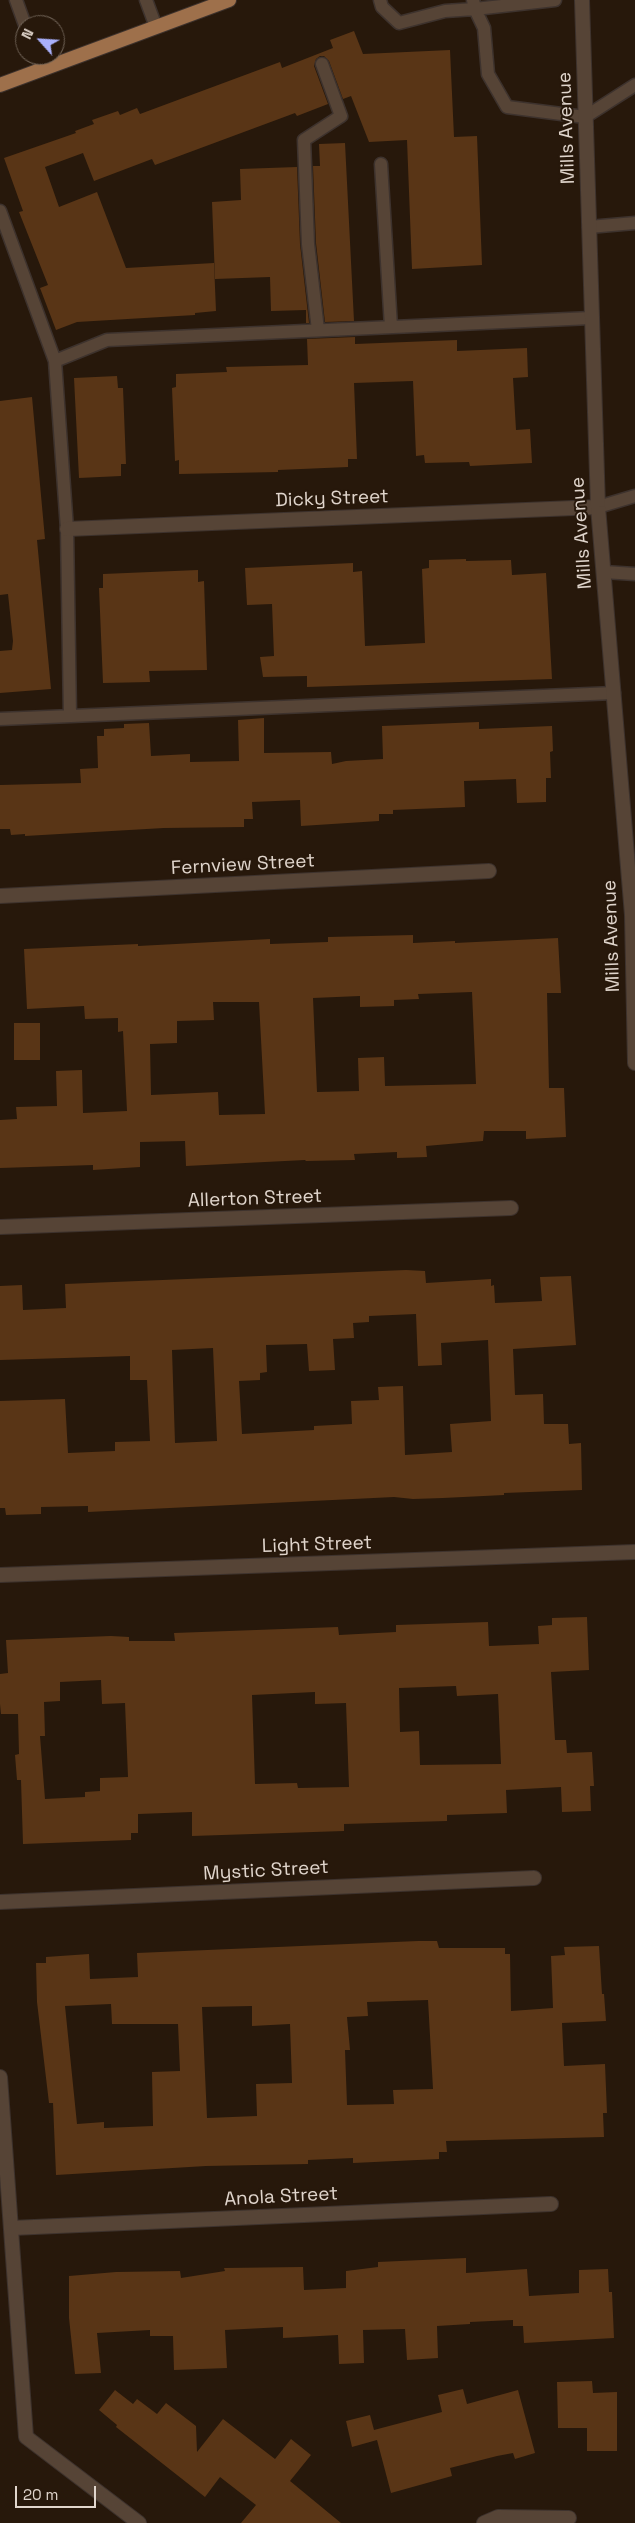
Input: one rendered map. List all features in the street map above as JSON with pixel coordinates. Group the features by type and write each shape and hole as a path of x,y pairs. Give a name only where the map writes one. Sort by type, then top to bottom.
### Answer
{"main road":[{"path":"0,85 229,0"}],"street":[{"name":"Mills Avenue","path":"582,0 598,507 632,915 635,1063"},
{"name":"Dicky Street","path":"67,529 598,507"},
{"name":"Fernview Street","path":"0,896 489,871"},
{"name":"Allerton Street","path":"0,1227 511,1208"},
{"name":"Light Street","path":"0,1575 635,1552"},
{"name":"Mystic Street","path":"0,1902 534,1878"},
{"path":"0,2077 26,2436 139,2523"},
{"name":"Anola Street","path":"12,2228 551,2204"},
{"path":"484,2523 498,2517 569,2518"}],"lane":[{"path":"16,0 21,15"},
{"path":"146,0 156,27"},
{"path":"380,0 382,7 399,24 445,10 474,4 555,0"},
{"path":"474,4 484,28 488,74 507,107 585,117 635,85"},
{"path":"318,330 308,244 304,140 341,116 322,64"},
{"path":"40,65 42,70"},
{"path":"381,164 391,327"},
{"path":"0,211 55,361 67,529 70,716"},
{"path":"588,227 635,223"},
{"path":"55,361 107,340 591,318"},
{"path":"598,507 635,496"},
{"path":"604,572 635,574"},
{"path":"0,719 614,693"}],"building":[{"path":"354,31 363,54 450,50 454,137 477,136 482,265 412,269 407,140 369,142 351,96 343,99 329,61 324,56 320,56 316,59 314,66 328,104 297,116 295,113 155,165 152,159 94,181 83,153 45,167 59,207 97,192 126,268 214,263 216,311 195,313 195,315 77,322 56,330 40,288 48,285 19,212 23,211 4,158 76,133 75,131 94,124 92,120 118,111 120,115 137,108 140,114 280,62 282,68 333,48 330,40"},
{"path":"345,143 354,321 325,322 316,243 313,166 320,166 319,144"},
{"path":"297,167 300,244 309,323 306,323 306,310 271,311 270,277 215,279 212,202 241,200 240,169"},
{"path":"355,337 355,344 457,340 457,351 527,348 528,377 513,378 516,430 530,429 532,463 470,466 469,462 425,463 424,455 416,456 413,381 354,383 357,459 348,459 348,467 278,470 278,472 179,474 179,460 175,461 172,388 176,387 176,374 227,372 226,367 308,365 307,339"},
{"path":"117,376 118,388 123,388 126,464 121,464 121,476 79,478 74,378"},
{"path":"32,397 45,539 37,540 51,689 0,693 0,651 12,650 13,641 8,594 0,595 0,401"},
{"path":"466,559 466,561 511,560 512,575 546,573 552,679 307,687 307,676 263,677 260,657 274,656 272,604 247,605 245,568 353,563 353,572 362,571 365,646 425,643 422,569 429,568 429,560"},
{"path":"198,570 198,582 204,581 207,670 149,671 150,682 103,683 99,588 103,588 103,574"},
{"path":"264,718 264,753 331,752 332,764 346,761 383,759 382,726 479,722 479,729 552,726 551,778 546,778 546,802 517,803 516,779 464,781 465,807 393,810 393,814 379,814 379,821 301,826 300,800 252,802 253,819 244,819 244,827 164,828 25,836 25,834 11,835 10,829 0,829 0,785 81,783 80,769 98,768 97,736 104,736 104,729 124,728 124,724 149,723 151,756 190,754 190,762 239,761 238,720"},
{"path":"413,935 413,943 558,938 561,993 547,993 549,1088 564,1088 566,1137 526,1139 526,1131 484,1131 483,1141 426,1146 427,1157 397,1158 397,1152 354,1154 355,1160 305,1160 186,1166 185,1141 140,1142 140,1167 93,1170 93,1165 0,1168 0,1120 17,1119 16,1107 57,1106 56,1071 82,1070 83,1113 127,1111 123,1031 118,1032 118,1018 85,1019 84,1006 27,1009 24,949 138,944 138,946 270,939 270,944 328,942 328,937","holes":["472,992 476,1084 385,1086 384,1057 358,1058 359,1091 317,1092 313,998 360,996 360,1007 394,1006 394,1000 419,999 418,994","213,1002 259,1002 265,1114 219,1115 218,1092 151,1095 150,1044 177,1043 177,1021 214,1020"]},
{"path":"14,1023 40,1023 40,1060 14,1060"},
{"path":"406,1270 425,1271 426,1283 491,1279 491,1286 494,1285 495,1303 542,1301 540,1277 571,1276 576,1345 513,1349 515,1395 543,1394 544,1424 568,1424 569,1444 581,1443 582,1490 443,1498 413,1499 394,1497 88,1512 88,1506 41,1507 41,1514 6,1515 5,1508 0,1508 0,1401 65,1399 68,1453 115,1451 115,1442 150,1441 147,1380 130,1380 130,1356 0,1360 0,1286 22,1285 23,1310 66,1308 65,1284","holes":["416,1314 418,1366 442,1365 441,1343 488,1340 491,1421 450,1424 452,1452 405,1455 403,1386 378,1387 379,1400 351,1401 352,1424 314,1426 314,1430 242,1434 239,1381 260,1380 260,1373 267,1372 266,1345 307,1344 309,1371 335,1370 333,1339 354,1338 353,1323 369,1322 369,1316","213,1348 217,1441 175,1443 172,1350"]},
{"path":"587,1617 589,1670 551,1672 555,1740 566,1740 567,1753 592,1752 594,1786 590,1786 591,1811 562,1812 561,1787 506,1790 507,1813 447,1815 447,1821 344,1824 344,1831 192,1836 192,1812 138,1814 138,1833 131,1833 131,1840 23,1844 21,1780 17,1780 15,1755 19,1754 18,1714 1,1714 0,1704 0,1674 8,1673 6,1640 111,1636 129,1637 129,1641 175,1641 174,1633 338,1627 339,1635 396,1632 396,1625 488,1622 489,1646 539,1644 538,1626 552,1625 552,1618","holes":["101,1680 102,1704 125,1703 128,1777 100,1778 100,1791 85,1792 85,1797 45,1799 40,1736 45,1736 44,1702 60,1701 60,1682","456,1686 457,1696 498,1694 501,1764 420,1765 419,1731 400,1732 399,1688","315,1692 315,1704 346,1703 349,1787 298,1788 297,1783 255,1784 252,1695"]},
{"path":"418,1941 437,1941 439,1948 505,1948 505,1954 510,1954 511,2011 553,2008 551,1956 565,1955 564,1947 599,1946 606,2021 562,2023 564,2066 605,2064 607,2113 603,2113 604,2137 446,2141 447,2152 439,2152 439,2159 353,2163 353,2158 308,2160 308,2164 206,2166 56,2175 53,2103 49,2103 37,2002 36,1963 46,1963 46,1957 89,1954 90,1979 138,1977 137,1953","holes":["428,2000 433,2089 393,2090 394,2104 347,2105 345,2050 350,2050 347,2017 368,2016 367,2002","111,2004 112,2024 178,2024 180,2071 152,2072 153,2126 104,2128 104,2122 77,2124 65,2006","252,2006 252,2026 290,2024 292,2083 256,2084 257,2116 207,2118 202,2007"]},
{"path":"466,2258 466,2273 527,2269 529,2296 579,2293 579,2270 608,2269 609,2292 612,2292 614,2338 524,2343 523,2326 513,2326 513,2320 470,2322 470,2324 437,2326 438,2358 407,2360 405,2329 363,2330 364,2363 339,2364 338,2335 283,2338 283,2327 225,2330 227,2368 174,2370 173,2336 150,2336 150,2330 97,2333 101,2373 75,2374 69,2318 69,2276 116,2272 180,2271 181,2278 225,2271 224,2268 303,2267 304,2290 346,2288 346,2271 378,2267 378,2262"},
{"path":"592,2381 593,2393 617,2392 617,2451 587,2451 587,2428 558,2428 557,2382"},
{"path":"463,2389 467,2404 518,2390 535,2453 515,2459 513,2453 450,2468 452,2476 391,2493 377,2440 352,2447 346,2421 370,2415 374,2430 442,2412 438,2395"},
{"path":"115,2390 133,2404 137,2399 157,2414 166,2403 196,2426 197,2452 223,2419 275,2459 291,2439 311,2455 290,2481 341,2523 241,2523 256,2505 220,2477 205,2497 116,2427 117,2425 99,2410"}]}
